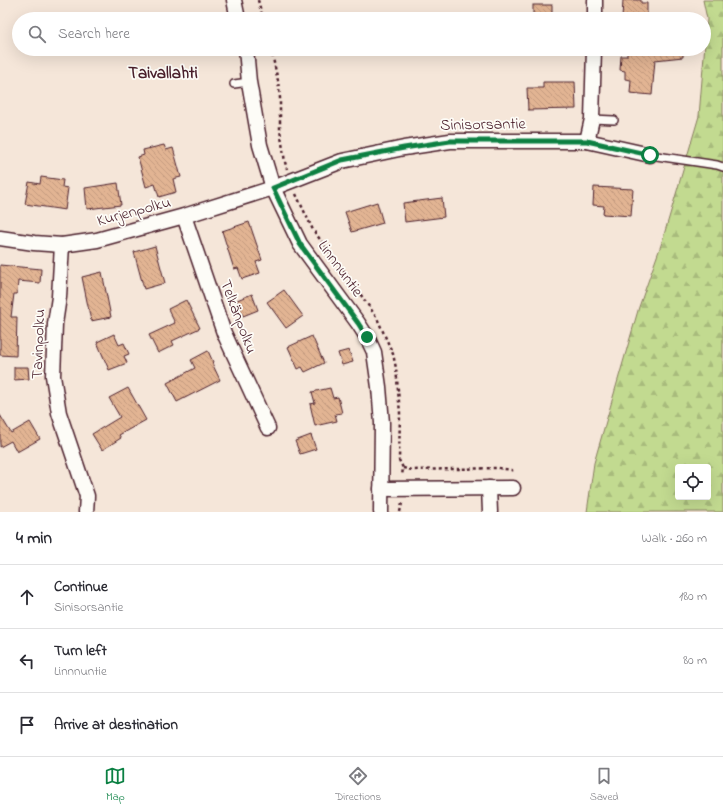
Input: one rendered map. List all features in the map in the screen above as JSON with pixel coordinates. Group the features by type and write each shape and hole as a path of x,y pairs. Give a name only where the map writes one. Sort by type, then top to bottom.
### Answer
{"street":[{"path":"234,0 237,12"},
{"path":"595,0 596,12"},
{"name":"Linnnuntie","path":"247,56 249,82 260,145 273,188 300,244 358,323 374,352 382,423 381,512"},
{"path":"587,141 592,119 594,56"},
{"name":"Sinisorsantie","path":"273,188 342,160 450,141 587,141 650,155"},
{"name":"Kurjenpolku","path":"0,238 62,245 97,240 184,216 273,188"},
{"name":"Telkänpolku","path":"184,216 224,333 268,428"},
{"name":"Tavinpolku","path":"62,245 59,297 55,324 53,376 59,413 87,496 86,512"},
{"path":"489,488 490,512"},
{"path":"381,489 513,488"}],"lane":[{"path":"234,84 249,82"},
{"path":"592,119 614,120"},
{"path":"650,155 723,167"}],"path":[{"path":"258,0 261,12"},
{"path":"273,56 280,98 280,130 285,162 290,180 313,230 377,318 393,354 396,368 400,413 399,460 403,468 412,470 498,468 512,470 513,488"}],"green space":[{"path":"703,0 723,0 723,512 587,512 594,463 639,307 661,245 699,116 704,56 711,56 711,12 706,12"}],"building":[{"path":"623,0 641,0 641,3 647,3 647,12 622,12"},
{"path":"533,5 552,5 552,12 533,12"},
{"path":"621,56 683,57 655,60 652,95 630,93 631,80 625,79 625,71 620,70"},
{"path":"543,82 575,82 576,109 528,110 527,88 543,88"},
{"path":"164,145 166,150 173,148 181,177 173,179 176,192 159,197 155,184 146,187 138,157 144,155 143,150"},
{"path":"41,177 63,180 62,187 68,188 65,210 25,204 29,182 40,184"},
{"path":"118,183 121,205 87,209 85,188"},
{"path":"594,187 633,189 631,216 603,214 604,206 593,205"},
{"path":"442,198 444,217 405,222 403,203"},
{"path":"377,202 383,223 352,232 345,212"},
{"path":"249,222 262,260 256,262 260,273 242,279 238,268 234,269 222,231"},
{"path":"155,246 165,283 144,289 134,252"},
{"path":"0,265 41,269 40,283 18,281 17,294 14,294 11,317 17,317 16,356 0,355"},
{"path":"102,272 111,317 91,321 82,277"},
{"path":"284,290 303,316 286,328 267,302"},
{"path":"252,294 258,310 243,316 237,300"},
{"path":"186,300 200,328 172,341 174,345 158,353 149,335 175,323 168,309"},
{"path":"114,334 119,345 124,343 129,354 124,356 127,363 109,370 97,342"},
{"path":"312,336 324,363 305,372 302,367 298,369 288,347"},
{"path":"349,350 353,362 342,365 338,353"},
{"path":"208,351 220,380 177,402 167,383 195,368 191,360"},
{"path":"14,367 28,367 29,379 14,380"},
{"path":"128,388 146,420 119,435 121,438 102,450 92,434 120,417 109,398"},
{"path":"330,388 333,398 338,397 342,413 335,414 337,421 315,426 310,404 315,403 312,392"},
{"path":"0,415 11,433 30,422 40,439 17,452 11,441 0,447"},
{"path":"311,435 316,449 300,454 295,441"}],"district":[{"name":"Taivallahti","path":"163,73"}],"route":[{"path":"367,337 300,244 273,188 342,160 450,141 587,141 650,155"}]}
